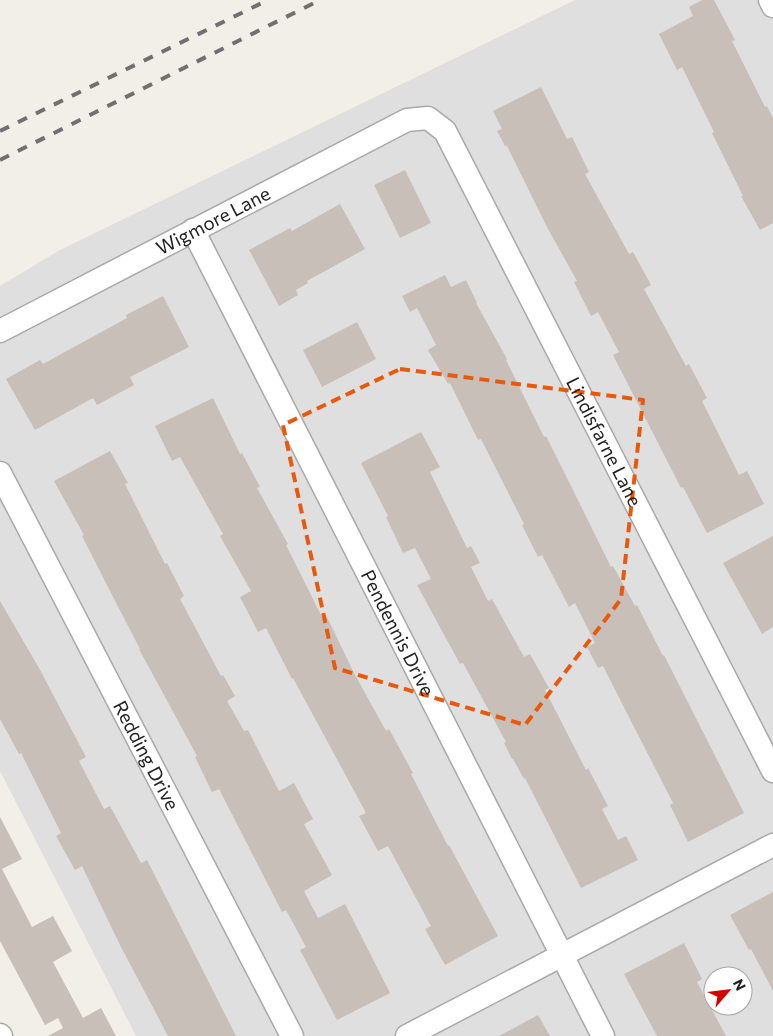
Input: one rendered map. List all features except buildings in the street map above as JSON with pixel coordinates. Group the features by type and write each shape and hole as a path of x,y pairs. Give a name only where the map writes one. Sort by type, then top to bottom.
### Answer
{"street":[{"path":"770,0 773,6"},
{"name":"Wigmore Lane","path":"0,331 407,120 428,118"},
{"name":"Lindisfarne Lane","path":"428,118 445,131 773,771"},
{"name":"Pendennis Drive","path":"193,230 604,1036"},
{"name":"Redding Drive","path":"0,473 292,1036"},
{"path":"407,1036 773,846"}],"highlighted area":[{"path":"400,369 643,400 621,599 525,725 335,668 283,425"}],"shaded area":[{"path":"575,0 773,0 773,1036 136,1036 0,771 0,286 60,250"}],"railway":[{"path":"0,131 268,0"},
{"path":"0,160 320,0"}]}
